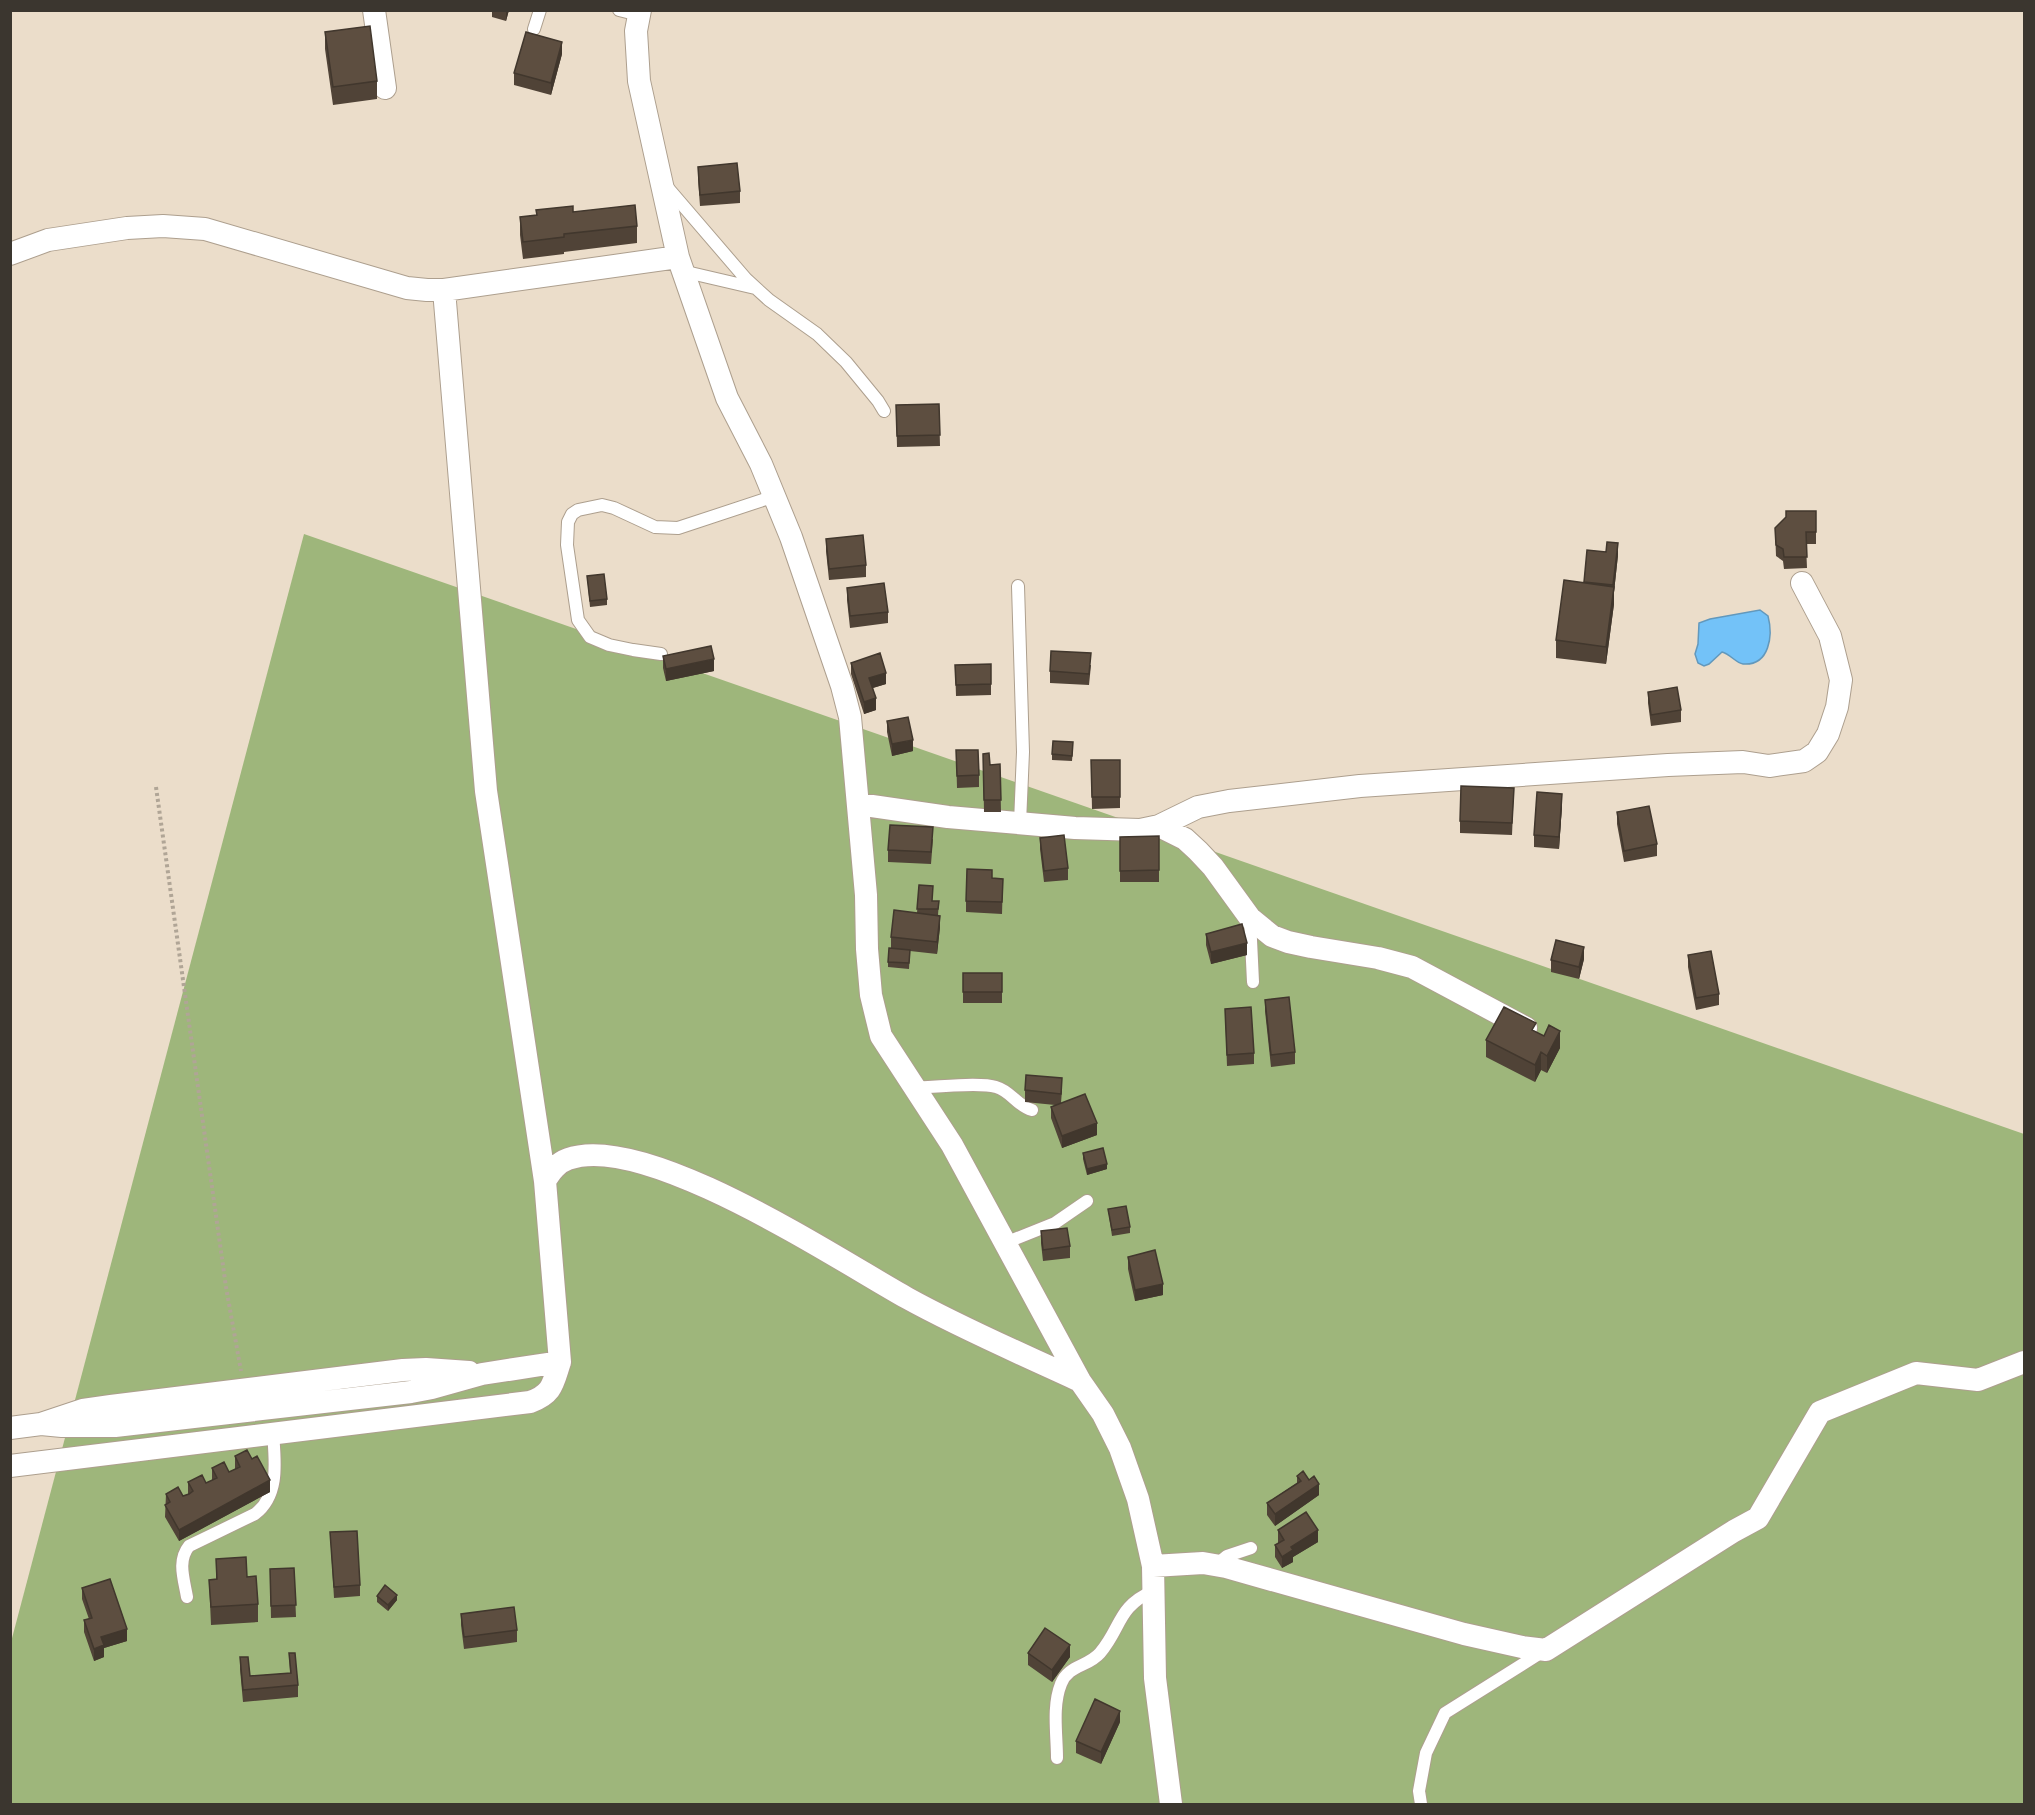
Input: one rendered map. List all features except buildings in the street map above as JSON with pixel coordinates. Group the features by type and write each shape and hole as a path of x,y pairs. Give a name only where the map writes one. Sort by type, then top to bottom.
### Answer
{"street":[{"path":"374,10 385,88"},
{"path":"633,12 639,81 680,264 727,399 761,464 791,537 842,686 850,717 866,895 871,995 882,1036 952,1145 1080,1381 1103,1414 1120,1448 1138,1499 1153,1566 1155,1678 1171,1804"},
{"path":"10,254 48,240 127,228 163,226 205,229 407,288 427,290 680,264"},
{"path":"10,1466 530,1402 547,1394 551,1389 560,1362 546,1180 486,791 444,290"},
{"path":"858,804 948,817 1140,830 1159,826 1198,807 1229,801 1360,786 1668,765 1743,762 1769,766 1804,761 1817,752 1828,734 1837,707 1841,680 1830,636 1802,583"},
{"path":"1159,826 1185,839 1214,867 1250,918 1272,936 1288,942 1378,958 1412,967 1533,1032"},
{"path":"546,1180 553,1169 565,1160 592,1154 628,1159 676,1173 736,1201 909,1299 1080,1381"},
{"path":"41,1424 115,1426 411,1392 482,1374 560,1362"},
{"path":"1153,1566 1203,1563 1251,1572 1464,1634 1546,1650 1758,1518 1820,1412 1916,1373 1978,1380 2025,1362"},
{"path":"10,1428 41,1424 83,1410 244,1388 426,1369 482,1374"}],"lane":[{"path":"534,29 540,10"},
{"path":"661,179 756,288 817,334 839,355 866,385 884,411"},
{"path":"680,264 756,288"},
{"path":"661,654 609,645 590,637 578,620 567,544 568,522 572,514 578,510 602,505 656,527 678,528 775,496"},
{"path":"1018,586 1023,752 1020,823"},
{"path":"1250,918 1253,982"},
{"path":"914,1088 996,1086 1012,1095 1024,1108 1032,1110"},
{"path":"1005,1243 1055,1223 1087,1201"},
{"path":"187,1597 181,1561 183,1553 189,1546 255,1514 263,1508 269,1498 275,1470 273,1433"},
{"path":"1215,1565 1227,1556 1251,1548"},
{"path":"1057,1758 1058,1691 1062,1680 1073,1668 1092,1660 1107,1642 1132,1603 1153,1591"},
{"path":"1421,1804 1419,1791 1426,1753 1444,1713 1546,1650"}],"path":[{"path":"156,787 226,1287 244,1388"}],"green space":[{"path":"304,534 2024,1134 2024,1804 11,1804 11,1642"}],"water":[{"path":"1760,610 1768,616 1770,632 1768,648 1759,660 1743,664 1722,652 1709,664 1704,666 1698,663 1695,654 1699,623"}]}
